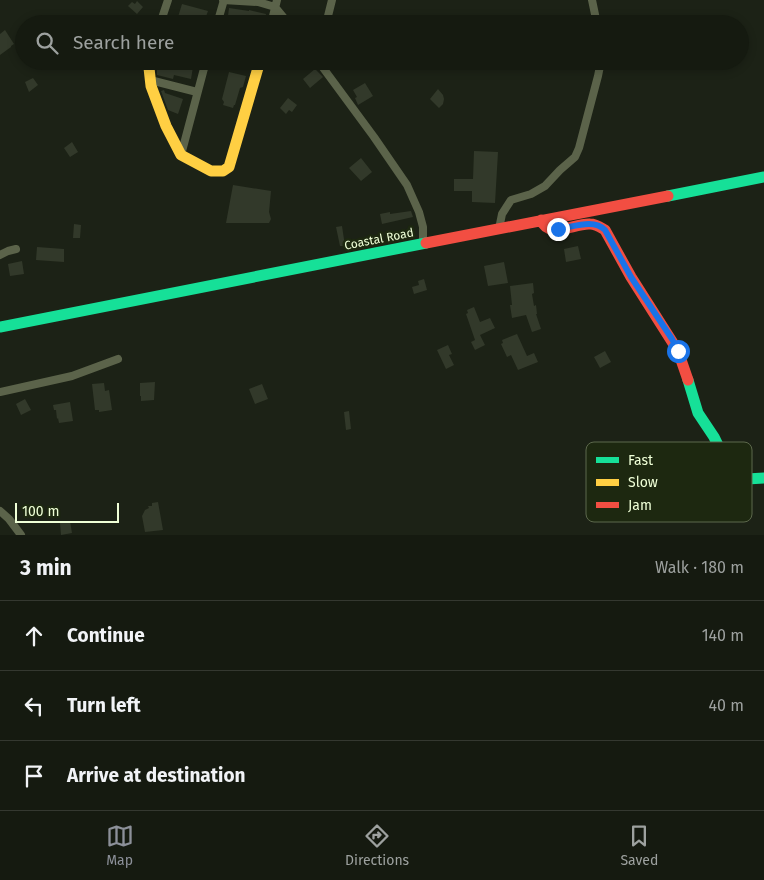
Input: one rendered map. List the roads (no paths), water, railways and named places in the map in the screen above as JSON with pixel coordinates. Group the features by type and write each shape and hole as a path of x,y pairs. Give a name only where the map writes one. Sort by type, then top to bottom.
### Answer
{"main road":[{"path":"149,70 150,86 166,126 181,154 211,171 223,172 229,168 257,70"},
{"name":"Coastal Road","path":"0,327 764,177"},
{"path":"541,220 545,228 551,230 589,224 602,226 631,277 672,339 688,376 690,393 698,413 716,442"}],"street":[{"path":"163,15 168,0"},
{"path":"220,15 224,0 276,4 283,15"},
{"path":"328,15 332,0"},
{"path":"592,0 595,15"},
{"path":"181,154 203,70"},
{"path":"325,70 407,185 419,212 423,244"},
{"path":"499,229 502,214 511,200 531,194 545,186 560,170 576,158 599,70"},
{"path":"150,80 197,92"},
{"path":"0,256 8,251 16,250"},
{"path":"0,392 72,376 118,359"},
{"path":"0,511 21,535"}]}
